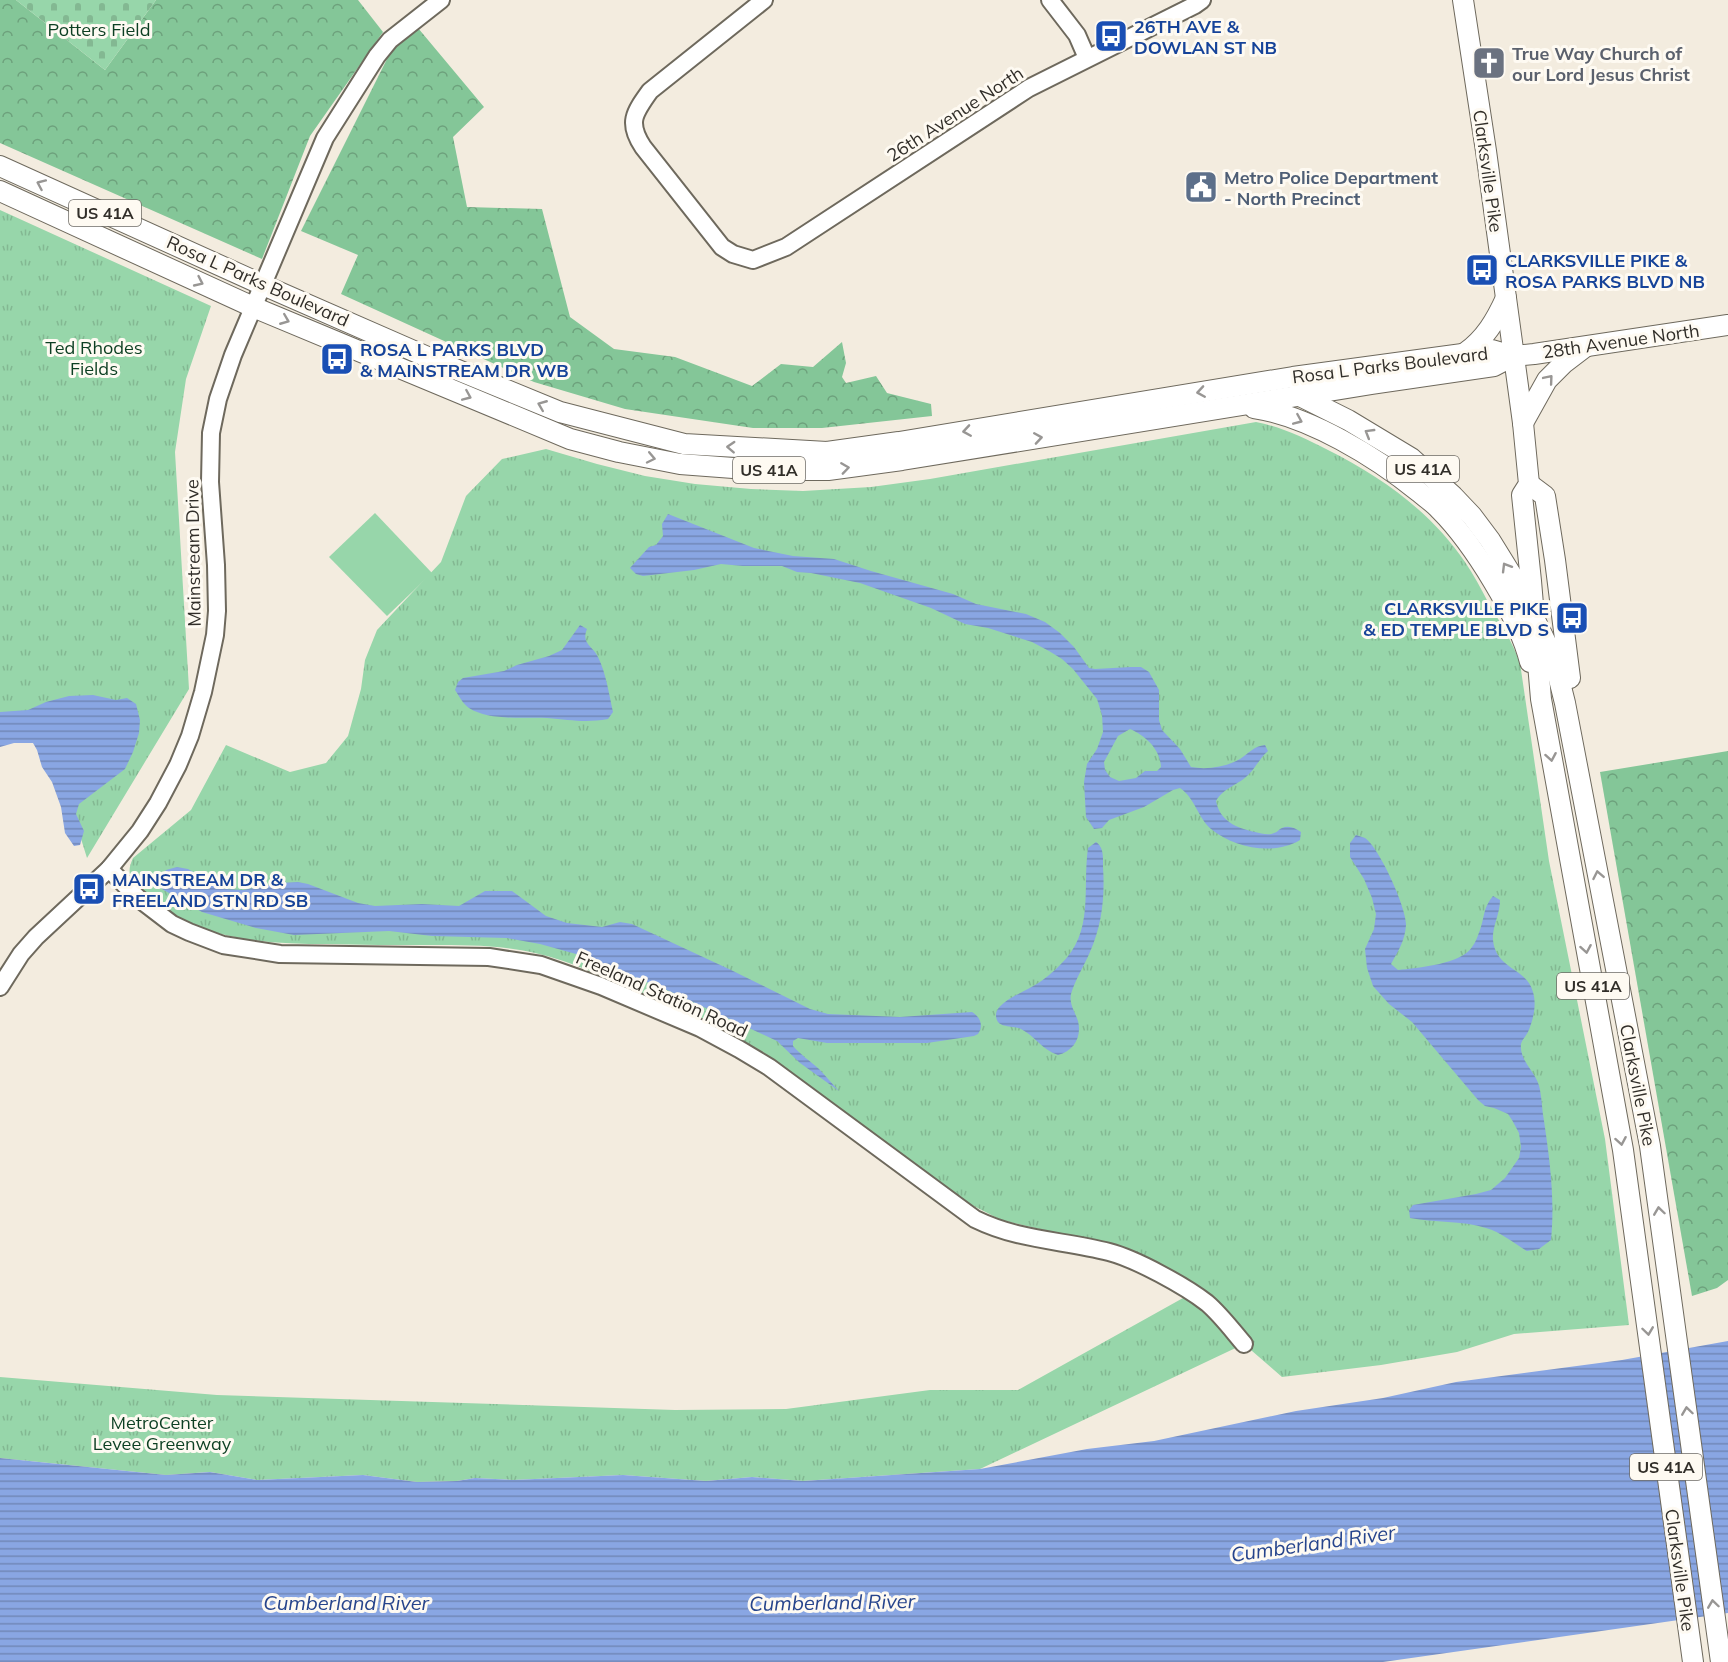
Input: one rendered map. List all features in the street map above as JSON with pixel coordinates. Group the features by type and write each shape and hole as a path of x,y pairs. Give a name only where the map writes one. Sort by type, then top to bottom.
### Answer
{"main road":[{"name":"Clarksville Pike","path":"1463,0 1523,423 1525,490 1541,699 1623,1150 1693,1662"},
{"name":"Rosa L Parks Boulevard","path":"0,166 263,285 560,412 684,444 827,452 1258,383 1465,353 1492,350 1513,356"},
{"name":"Rosa L Parks Boulevard","path":"0,191 253,307 570,439 619,452 680,464 760,470 828,470 1494,366 1513,356"},
{"path":"1465,353 1481,340 1498,317 1506,298"},
{"name":"28th Avenue North","path":"1513,356 1728,326"},
{"path":"1523,423 1547,380 1587,345"},
{"name":"US 41A","path":"1258,383 1288,390 1348,420 1411,458 1453,496 1490,540 1511,574 1554,659 1565,703"},
{"name":"US 41A","path":"1242,406 1271,410 1351,446 1388,467 1439,508 1474,552 1521,635 1541,699"},
{"name":"Clarksville Pike","path":"1525,490 1545,496 1571,693 1565,703 1650,1146 1721,1662"}],"street":[{"name":"Mainstream Drive","path":"0,987 21,954 36,936 109,869 140,831 158,803 182,755 203,692 212,653 217,611 210,482 211,433 225,377 325,138 376,56 390,40 441,0"},
{"name":"26th Avenue North","path":"764,0 650,91 636,110 634,133 722,247 733,254 753,260 786,247 1029,88 1202,0"},
{"path":"1050,0 1077,35 1087,58"},
{"name":"Freeland Station Road","path":"109,869 138,898 172,924 223,945 280,954 489,957 541,965 601,986 700,1028 740,1048 975,1219 995,1229 1016,1235 1110,1252 1132,1260 1207,1303 1244,1344"}],"green space":[{"path":"0,0 16,0 105,70 156,0 358,0 383,32 310,136 262,259 0,143"},
{"name":"Potters Field","path":"16,0 156,0 105,70"},
{"path":"418,28 484,107 453,137 467,207 542,209 570,317 614,349 675,357 752,386 781,364 813,367 842,342 846,363 842,377 846,383 876,376 887,393 931,404 932,416 822,428 753,428 625,409 534,382 341,294 358,255 301,231 392,49"},
{"name":"Ted Rhodes Fields","path":"0,210 211,306 186,379 175,452 189,689 87,858 48,733 0,740"},
{"name":"MetroCenter Levee Greenway","path":"1256,422 1293,433 1348,461 1386,484 1421,512 1452,544 1465,562 1517,655 1549,861 1605,1139 1629,1325 1514,1334 1457,1352 1381,1365 1282,1377 1244,1344 980,1469 803,1481 752,1477 706,1481 623,1475 513,1480 475,1478 417,1482 363,1475 257,1480 210,1472 166,1475 0,1458 0,1377 217,1395 675,1410 786,1409 930,1390 1018,1390 1192,1293 1126,1249 1001,1220 968,1203 763,1052 701,1020 587,970 535,953 496,947 279,943 232,936 187,922 166,910 134,883 130,875 130,865 133,858 191,810 226,745 290,772 326,763 348,736 361,689 365,660 377,630 441,562 466,496 502,459 546,449 645,476 695,484 803,491 871,487 930,479"},
{"path":"375,513 432,573 387,616 329,557"},
{"path":"1728,751 1728,1280 1717,1288 1692,1296 1600,772"}],"water":[{"path":"668,514 754,548 793,556 834,559 953,594 976,604 1026,614 1045,622 1060,633 1074,647 1089,668 1141,667 1149,672 1159,690 1159,720 1162,730 1180,749 1191,767 1223,766 1265,745 1268,751 1245,778 1223,792 1216,801 1225,819 1241,828 1264,834 1272,834 1281,828 1292,827 1301,832 1300,840 1290,845 1266,849 1231,841 1211,829 1180,788 1144,807 1109,820 1102,828 1094,829 1086,817 1084,782 1087,764 1097,749 1103,732 1102,715 1097,699 1062,659 1032,642 988,628 965,624 931,608 860,583 797,572 782,566 721,564 694,570 643,576 636,574 630,568 649,547 656,545 663,536 662,524","holes":["1130,729 1147,739 1155,749 1161,767 1157,771 1145,771 1136,778 1119,781 1110,777 1105,770 1104,762 1118,736"]},
{"path":"580,625 587,629 586,641 601,663 613,712 608,719 578,721 486,715 467,706 455,690 458,682 463,678 504,671 562,650"},
{"path":"93,695 116,700 127,698 136,704 140,720 139,733 125,769 79,804 76,814 84,831 80,845 74,846 65,833 61,807 33,743 14,743 0,747 0,712 28,710 69,696"},
{"path":"1356,835 1365,838 1377,853 1402,906 1405,931 1401,946 1391,964 1398,970 1438,964 1467,953 1477,939 1490,900 1493,896 1500,900 1493,935 1495,950 1505,963 1529,984 1534,997 1533,1018 1522,1042 1521,1050 1539,1084 1552,1195 1551,1240 1539,1249 1527,1251 1497,1232 1477,1225 1410,1218 1409,1210 1413,1205 1491,1190 1505,1178 1519,1158 1521,1147 1519,1133 1508,1114 1485,1106 1478,1100 1412,1022 1389,1004 1373,986 1367,968 1365,949 1374,929 1376,914 1364,879 1350,857 1350,843"},
{"path":"1096,842 1103,856 1102,911 1094,942 1071,994 1079,1027 1078,1038 1072,1047 1058,1055 1047,1050 1021,1029 1002,1025 996,1015 1001,1006 1045,978 1071,952 1083,925 1088,848"},
{"path":"177,867 188,869 199,875 210,885 226,889 243,890 298,882 358,903 375,906 422,904 459,906 485,891 512,891 546,916 567,923 602,927 620,922 632,924 810,1009 828,1014 900,1017 972,1012 979,1019 981,1027 978,1034 974,1036 927,1043 827,1043 798,1038 793,1041 793,1046 839,1091 800,1063 777,1041 667,990 576,954 507,938 432,936 389,931 294,935 256,928 202,912 162,889 160,879 166,870"},
{"name":"Cumberland River","path":"1728,1341 1728,1613 1383,1662 0,1662 0,1458 166,1475 210,1472 257,1480 363,1475 417,1482 475,1478 513,1480 623,1475 706,1481 752,1477 803,1481 980,1469 1087,1449 1154,1441 1296,1411 1383,1398 1456,1382 1622,1360"}],"place":[{"name":"26TH AVE & DOWLAN ST NB","path":"1111,36"},
{"name":"True Way Church of our Lord Jesus Christ","path":"1489,63"},
{"name":"Metro Police Department - North Precinct","path":"1201,187"},
{"name":"CLARKSVILLE PIKE & ROSA PARKS BLVD NB","path":"1482,270"},
{"name":"ROSA L PARKS BLVD & MAINSTREAM DR WB","path":"337,359"},
{"name":"CLARKSVILLE PIKE & ED TEMPLE BLVD S","path":"1572,618"},
{"name":"MAINSTREAM DR & FREELAND STN RD SB","path":"89,889"}]}
